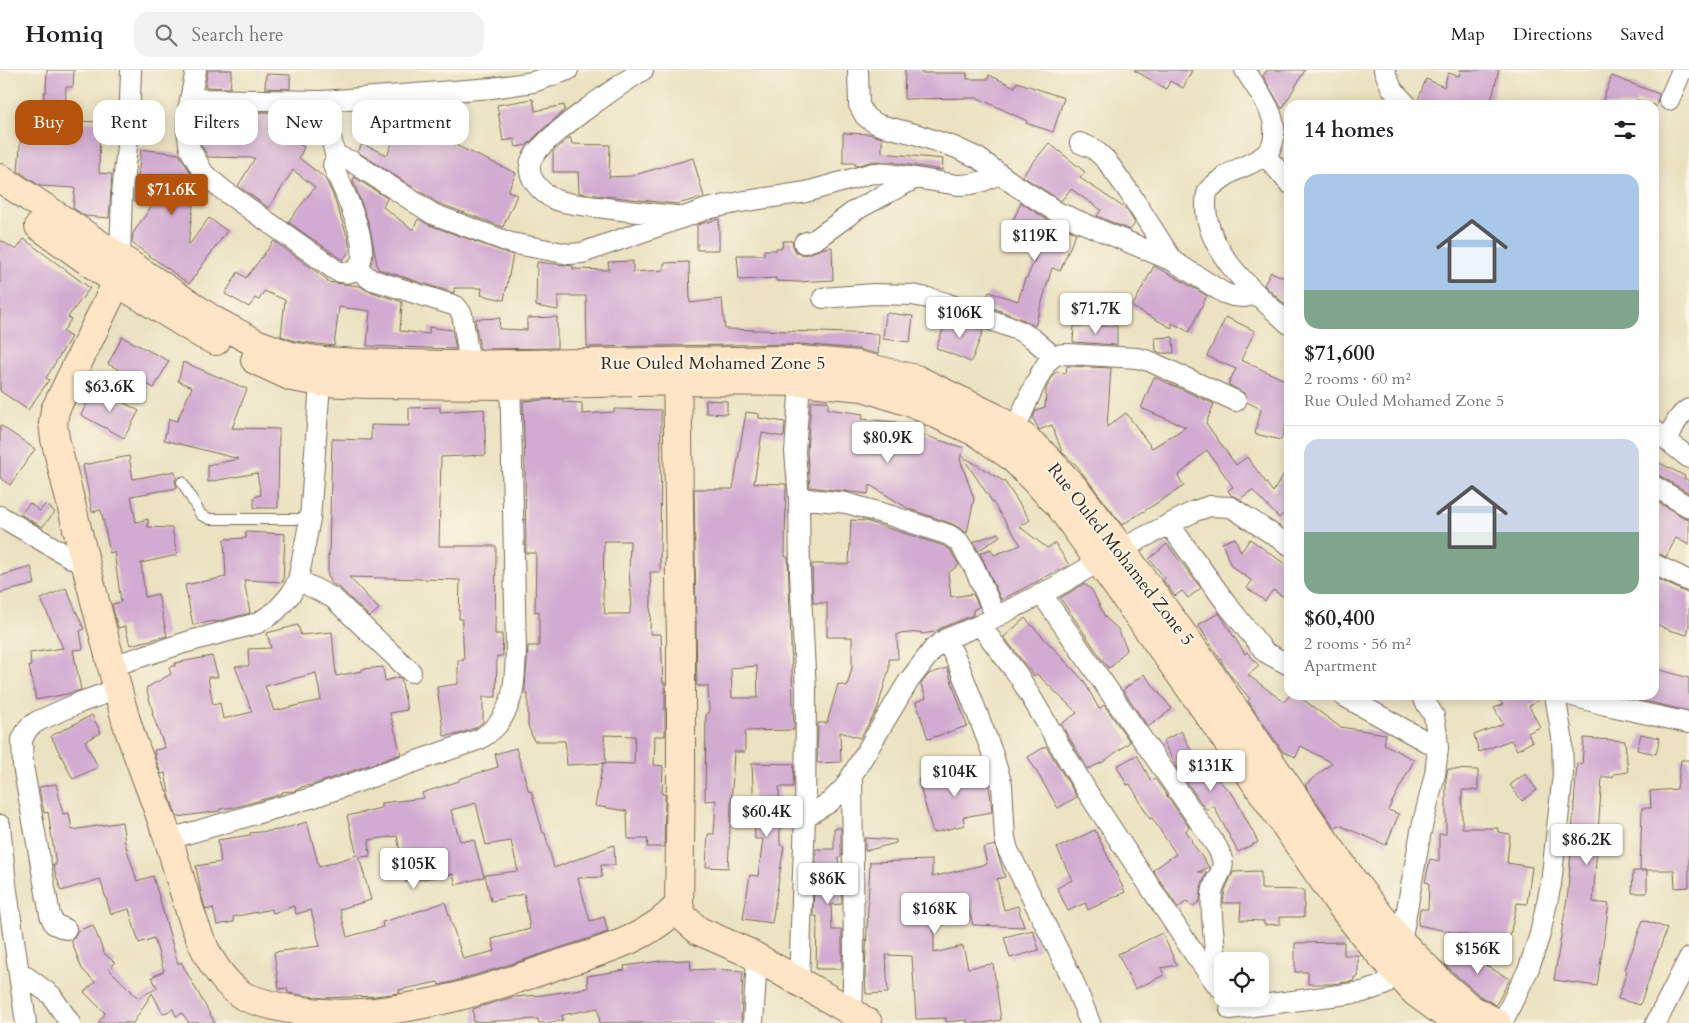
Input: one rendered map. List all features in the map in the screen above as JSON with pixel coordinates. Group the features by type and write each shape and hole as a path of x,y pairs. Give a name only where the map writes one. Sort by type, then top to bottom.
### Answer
{"street":[{"path":"131,70 129,128 122,193 118,270 55,410 53,423 55,439 85,566 129,732 168,839 200,940 221,975 234,989 246,998 273,1012 321,1022 356,1022 479,992 626,942 657,926 679,906"},
{"path":"196,70 188,110 187,132 190,149 204,174 223,190 337,271 344,274 352,272 360,265 362,245 358,226 333,165 336,158 333,145"},
{"path":"335,100 492,88 533,82 568,70"},
{"path":"643,70 556,133 534,156 530,167 532,176 537,186 554,199 573,204 681,217"},
{"path":"858,70 860,105 865,116 870,120 879,125 916,134 954,147 978,158 1057,212 1173,261 1224,292 1233,296 1244,297 1257,294"},
{"path":"1245,70 1272,112 1276,148 1284,170"},
{"path":"1384,70 1392,89 1402,100"},
{"path":"1669,100 1682,70"},
{"path":"190,98 278,100"},
{"path":"1080,143 1094,149 1106,160 1173,261"},
{"path":"1276,148 1228,175 1209,190 1206,199 1206,216 1211,234 1235,271 1284,319"},
{"path":"336,158 340,157 351,161 433,214 511,243 569,254 582,253 681,217 740,202 806,192 873,173 958,185 984,182 999,173"},
{"name":"Rue Ouled Mohamed Zone 5","path":"0,178 56,217 118,270 203,335 292,377 359,363 470,365 510,375"},
{"path":"804,243 816,240 856,210 916,178"},
{"path":"0,196 36,224 118,270"},
{"path":"357,268 370,279 456,306 462,314 470,365"},
{"path":"823,298 874,294 928,298 980,315 1020,331 1053,356"},
{"path":"1015,430 1032,391 1048,360 1053,356 1068,354 1137,358 1236,400"},
{"name":"Rue Ouled Mohamed Zone 5","path":"321,371 510,375 677,371 800,360 856,365 916,379 992,416 1015,430 1039,450 1076,490 1111,555 1206,710 1338,902 1394,970 1416,993 1461,1018"},
{"path":"66,929 54,924 50,915 23,766 22,740 28,728 44,718 81,702 115,677 187,642 258,623 276,611 291,594 298,580 310,518 321,371"},
{"path":"677,371 681,759 679,906 683,917 699,931 757,958 860,1017"},
{"name":"Rue Ouled Mohamed Zone 5","path":"677,371 863,387 912,403 978,433 1012,457 1111,555 1194,650 1308,818 1359,889 1401,942 1442,984 1461,1018"},
{"path":"168,839 311,798 480,739 497,726 511,702 515,685 516,650 510,375"},
{"path":"799,982 806,691 800,574 799,498 795,452 800,382"},
{"path":"1689,409 1684,411 1661,434 1689,458"},
{"path":"1659,489 1689,507"},
{"path":"799,498 846,503 949,535 959,542 974,567 988,621 1018,675 1088,793 1214,983"},
{"path":"804,817 830,802 844,787 908,682 934,648 946,639 988,621 1195,510 1210,506 1231,507 1284,542"},
{"path":"0,516 85,566"},
{"path":"1168,524 1229,607 1266,652 1284,662"},
{"path":"1659,566 1689,581"},
{"path":"298,580 333,598 411,672"},
{"path":"1041,593 1223,857 1223,868 1212,892 1211,914 1215,952"},
{"path":"946,639 958,663 992,752 1002,785 1008,850 1072,978 1090,1023"},
{"path":"1351,700 1438,748"},
{"path":"1269,998 1363,992 1384,985 1394,970 1401,942 1421,831 1435,774 1438,748 1434,716 1425,700"},
{"path":"1502,1023 1529,968 1540,934 1551,884 1563,773 1562,737 1556,700"},
{"path":"1588,700 1689,723"},
{"path":"852,776 854,954 860,1017"},
{"path":"0,825 6,884 26,1023"},
{"path":"753,1023 757,958"},
{"path":"1656,1023 1689,958"},
{"path":"20,972 51,995 70,1023"},
{"path":"1461,1018 1497,1023"}],"lane":[{"path":"182,482 201,515 210,520 310,518"}],"building":[{"path":"47,70 74,70 73,87 66,87 66,100 44,100 44,92 46,92"},
{"path":"208,70 232,70 230,88 205,87"},
{"path":"905,70 921,70 921,73 967,73 967,79 988,79 989,75 1015,87 1017,82 1064,98 1053,132 1026,123 1027,121 978,98 904,99"},
{"path":"1134,70 1192,70 1183,88 1170,81 1166,89"},
{"path":"1267,70 1305,70 1287,100 1284,100 1282,109 1263,76"},
{"path":"1460,70 1499,70 1491,100 1418,100 1426,79 1444,87 1448,73 1459,76"},
{"path":"266,74 290,75 290,89 265,88"},
{"path":"1612,76 1659,94 1658,100 1603,100"},
{"path":"533,99 535,111 564,105 565,110 527,145 516,147 514,139 503,141 497,105"},
{"path":"258,112 268,112 268,145 301,145 304,147 299,158 325,178 348,238 350,250 343,260 288,222 315,187 293,170 269,208 238,186 255,158 208,157 201,145 258,145"},
{"path":"83,122 93,122 93,145 100,145 99,173 112,174 109,218 85,216 73,208 75,188 40,186 18,171 20,145 83,145"},
{"path":"843,133 870,134 882,138 882,153 943,159 942,170 891,162 873,161 855,166 855,163 843,163"},
{"path":"570,137 572,144 610,145 609,177 631,176 693,158 704,197 677,204 579,193 578,172 553,172 553,152"},
{"path":"1049,143 1085,172 1080,178 1126,209 1135,223 1130,230 1097,216 1101,210 1071,189 1061,201 1022,176"},
{"path":"362,145 364,145 387,155 392,145 455,145 516,173 508,191 517,195 503,227 438,203 358,152"},
{"path":"141,149 179,154 196,182 188,246 209,218 227,231 189,284 132,243 133,233 154,203 134,201"},
{"path":"354,177 387,198 383,207 413,230 418,219 429,225 513,255 504,300 481,295 482,288 454,288 454,293 378,269 369,224 353,181"},
{"path":"1021,203 1051,222 1076,233 1060,271 1052,268 1035,326 985,305 989,292 1018,301 1025,278 1027,278 1039,250 1006,236"},
{"path":"719,219 719,250 697,250 697,225"},
{"path":"24,239 90,288 68,317 71,319 63,332 71,337 46,378 49,380 28,410 0,391 0,240 16,250"},
{"path":"274,241 328,280 327,282 360,286 366,290 402,302 400,331 429,334 429,327 452,330 456,349 367,346 370,311 339,307 334,346 295,341 281,336 285,300 264,291 259,300 255,298 249,307 225,294 238,272 246,278"},
{"path":"783,241 792,241 796,252 802,255 832,247 833,280 798,282 776,281 776,278 739,280 737,255 764,255 764,250 782,248"},
{"path":"633,261 633,272 664,270 664,263 689,262 690,303 722,299 725,329 879,334 878,354 858,349 800,344 587,347 586,296 558,296 558,310 536,306 537,262 573,266 573,269 609,270 608,262"},
{"path":"1154,266 1207,296 1189,332 1172,323 1172,328 1132,307"},
{"path":"1271,272 1284,278 1284,303 1264,285"},
{"path":"886,313 913,316 910,342 883,339"},
{"path":"557,317 557,348 480,349 475,319 500,318 499,329 527,330 527,318"},
{"path":"948,317 983,331 971,362 936,348"},
{"path":"1226,317 1255,331 1241,360 1284,380 1284,430 1281,440 1255,434 1261,409 1247,402 1245,394 1228,384 1236,369 1207,356"},
{"path":"1074,326 1117,326 1117,345 1073,342"},
{"path":"122,337 169,361 154,388 108,364"},
{"path":"1173,337 1174,353 1156,351 1155,338"},
{"path":"183,362 247,389 232,428 279,429 278,508 254,508 254,497 261,495 257,473 208,482 208,465 239,459 164,440 169,419 177,421 192,387 178,381"},
{"path":"1067,366 1111,368 1107,427 1126,413 1152,448 1186,427 1141,408 1154,377 1214,404 1206,423 1236,465 1247,457 1273,492 1284,473 1284,513 1279,518 1252,490 1240,499 1231,495 1228,490 1233,487 1207,450 1178,476 1184,486 1122,525 1077,466 1062,452 1052,425 1039,430 1033,418 1036,410 1045,407 1046,389 1053,375 1056,372 1066,373"},
{"path":"95,387 139,411 124,438 81,415"},
{"path":"563,399 563,402 582,403 582,414 614,412 614,409 661,410 660,572 650,572 650,634 661,634 663,683 665,683 665,736 655,736 654,765 663,766 662,794 665,794 664,847 647,847 648,839 628,839 627,811 595,806 603,763 567,765 565,741 534,741 528,726 528,694 525,694 525,689 528,646 539,646 539,611 535,612 536,553 526,553 523,401","holes":["604,541 630,541 629,572 632,606 630,606 630,614 605,614 603,598","604,735 635,736 634,764 606,763"]},
{"path":"706,400 727,401 727,414 706,413"},
{"path":"811,401 828,401 828,409 863,414 862,419 896,422 896,426 899,428 898,435 901,436 904,429 964,448 960,459 974,499 967,533 953,524 909,509 870,485 868,494 810,487 807,452"},
{"path":"440,407 440,412 484,409 486,455 441,457 439,546 496,546 495,634 502,634 503,656 497,656 496,697 483,697 483,722 475,728 459,734 444,736 437,687 458,684 458,660 464,660 462,619 459,619 460,580 349,577 379,609 370,617 341,589 331,583 330,577 328,577 332,439 371,440 371,425 409,426 409,408"},
{"path":"746,412 759,414 759,418 785,422 784,437 762,433 754,483 786,484 785,557 788,557 794,730 745,731 745,752 734,752 728,868 706,867 708,834 714,834 716,800 705,801 706,713 709,713 708,686 697,686 694,489 733,489","holes":["757,666 758,698 732,698 731,668"]},
{"path":"0,425 35,449 10,485 0,478"},
{"path":"129,456 133,479 175,471 177,488 131,496 136,522 148,519 148,527 172,528 177,555 141,563 145,597 158,594 167,636 130,645 125,626 118,628 112,604 121,602 114,552 110,553 101,510 92,512 83,465"},
{"path":"962,456 1005,482 1030,520 1020,527 1047,548 1055,543 1069,565 1001,600 980,553 991,549 994,555 1021,545"},
{"path":"1659,463 1685,476 1684,478 1689,481 1689,493 1660,476"},
{"path":"30,503 39,511 46,504 55,512 42,527 20,514"},
{"path":"1659,503 1689,519 1689,545 1676,538 1666,557 1659,554"},
{"path":"851,520 866,521 944,546 950,550 959,565 948,573 951,597 973,594 979,607 973,610 973,615 935,632 897,634 898,659 889,659 889,669 877,710 860,738 840,732 841,762 817,763 818,723 827,723 838,684 847,686 852,668 852,637 827,637 827,603 813,603 812,564 849,564"},
{"path":"246,532 285,534 283,582 244,580 250,613 215,622 193,625 185,585 226,577 224,539 246,538"},
{"path":"998,533 1000,536 978,551 973,542"},
{"path":"1235,538 1241,552 1250,539 1284,563 1284,597 1273,590 1265,601 1247,588 1252,581 1231,566 1222,543"},
{"path":"1167,544 1201,588 1188,598 1182,591 1175,596 1163,580 1165,578 1149,559"},
{"path":"31,567 35,584 0,593 0,576"},
{"path":"1659,579 1689,594 1689,627 1687,635 1659,625"},
{"path":"1084,584 1092,590 1105,617 1118,629 1127,649 1108,668 1060,598"},
{"path":"66,588 84,629 80,631 83,649 73,650 81,690 36,700 29,666 31,666 30,653 63,648 41,599"},
{"path":"1219,613 1245,654 1247,652 1259,666 1248,675 1284,702 1286,700 1304,700 1340,727 1386,734 1384,744 1414,760 1388,810 1399,814 1386,845 1339,825 1335,828 1305,785 1332,763 1301,746 1296,757 1283,752 1248,701 1250,699 1231,676 1198,625"},
{"path":"1025,618 1084,681 1099,709 1104,705 1130,742 1103,762 1088,769 1061,724 1077,713 1037,674 1034,676 1004,637"},
{"path":"298,625 301,635 332,632 336,676 362,671 362,669 383,667 385,681 401,678 407,710 390,713 401,754 294,791 282,792 282,794 236,807 220,809 220,811 177,817 165,773 161,774 155,757 154,750 165,748 152,713 146,688 171,674 169,667 175,666 175,663 212,656 218,677 208,677 213,705 220,703 223,719 252,712 235,666 249,666 248,649 271,648 267,633","holes":["316,673 321,700 274,711 265,686"]},
{"path":"947,668 967,726 928,739 916,702 926,698 921,684 929,674"},
{"path":"1659,670 1689,678 1689,711 1639,700 1659,700"},
{"path":"1144,674 1172,709 1148,727 1123,690"},
{"path":"1499,700 1538,700 1529,706 1540,727 1528,733 1532,742 1517,750 1511,740 1479,752 1474,735 1503,724 1494,708 1503,704"},
{"path":"92,715 101,733 85,741 98,767 73,779 51,736"},
{"path":"1181,731 1193,754 1234,796 1258,842 1238,852 1213,805 1207,811 1176,767 1163,741"},
{"path":"1641,734 1660,738 1656,754 1637,750"},
{"path":"1584,738 1625,741 1628,772 1614,774 1613,777 1602,777 1593,902 1609,904 1597,986 1554,980 1568,892 1577,763 1582,764"},
{"path":"1046,746 1077,797 1058,808 1028,757"},
{"path":"516,748 529,792 531,791 543,833 545,833 554,868 614,845 615,865 601,865 602,877 578,878 590,921 604,917 608,932 452,982 439,985 438,982 399,990 400,993 324,998 288,993 287,988 279,989 274,952 320,946 311,910 296,914 294,906 273,913 272,909 233,917 234,922 217,925 213,908 206,910 196,866 221,862 218,840 250,835 250,833 279,830 307,822 319,867 357,855 347,816 381,808 381,803 424,798 422,793 498,767 495,754","holes":["476,803 486,845 511,841 518,871 485,875 491,901 524,894 530,929 492,939 495,951 463,959 445,902 382,922 383,927 347,937 340,909 371,900 359,857 370,856 369,840 397,836 406,882 453,874 456,885 484,877 474,840 460,841 451,810"]},
{"path":"1137,755 1151,781 1155,779 1189,827 1186,831 1191,841 1209,867 1198,872 1207,872 1202,884 1200,901 1192,907 1187,901 1178,908 1153,870 1176,854 1152,818 1150,819 1130,784 1127,785 1117,766"},
{"path":"1681,760 1689,760 1689,887 1675,888 1674,870 1640,870 1642,808 1651,808 1650,791 1677,789"},
{"path":"752,763 794,764 793,787 779,787 780,845 784,846 772,923 743,919 750,875 758,876 763,839 755,839"},
{"path":"959,768 961,777 986,773 992,812 963,817 965,825 933,833 918,779"},
{"path":"1448,769 1478,770 1478,790 1462,790 1462,828 1498,828 1498,832 1510,834 1507,863 1532,867 1527,904 1517,903 1508,944 1418,925 1420,909 1428,909 1429,883 1425,882 1430,859 1439,861 1439,834 1446,834 1446,779"},
{"path":"1525,774 1537,790 1522,801 1510,785"},
{"path":"56,784 63,814 69,813 72,830 122,822 125,843 137,881 153,876 178,964 181,962 215,1023 189,1023 182,1013 176,1016 173,1009 163,1014 152,993 133,1023 98,1023 105,1013 84,992 95,982 82,969 71,940 77,931 93,925 104,953 115,963 109,969 138,998 157,988 152,977 164,971 154,938 139,943 129,909 111,914 100,879 61,891 53,865 56,865 48,812 44,813 39,787"},
{"path":"834,828 841,828 841,857 838,858 842,904 831,905 832,930 842,930 842,969 816,969 817,916 813,916 814,885 816,885 816,849 834,849"},
{"path":"1095,830 1125,892 1088,910 1085,903 1068,911 1057,888 1072,880 1057,848"},
{"path":"865,838 896,840 896,843 865,851"},
{"path":"995,845 1005,877 997,879 1004,910 1018,906 1024,927 973,925 965,897 943,902 943,925 934,924 934,953 963,946 968,968 993,964 1001,1020 967,1023 967,1020 946,1022 946,1018 916,1019 912,956 886,955 888,993 866,994 865,973 870,862 932,860 932,877 987,864 983,848"},
{"path":"1261,871 1261,889 1304,890 1304,917 1280,917 1280,924 1264,925 1264,921 1240,920 1241,903 1223,903 1225,890 1233,872"},
{"path":"1633,871 1647,871 1647,893 1632,893"},
{"path":"1643,920 1667,928 1640,1005 1618,999 1627,971 1625,970"},
{"path":"1033,930 1039,950 1010,958 1004,937"},
{"path":"1162,933 1177,965 1161,968 1164,975 1135,989 1118,954"},
{"path":"1344,942 1344,955 1358,955 1358,977 1354,977 1354,981 1332,984 1308,984 1308,972 1295,972 1295,943"},
{"path":"1455,946 1510,979 1496,1005 1480,996 1445,965"},
{"path":"690,960 691,970 743,971 741,1023 600,1023 598,1008 562,1015 563,1020 545,1023 539,1023 538,1019 474,1022 473,1009 513,997 588,988 587,976 625,970 624,966 660,961"}]}
